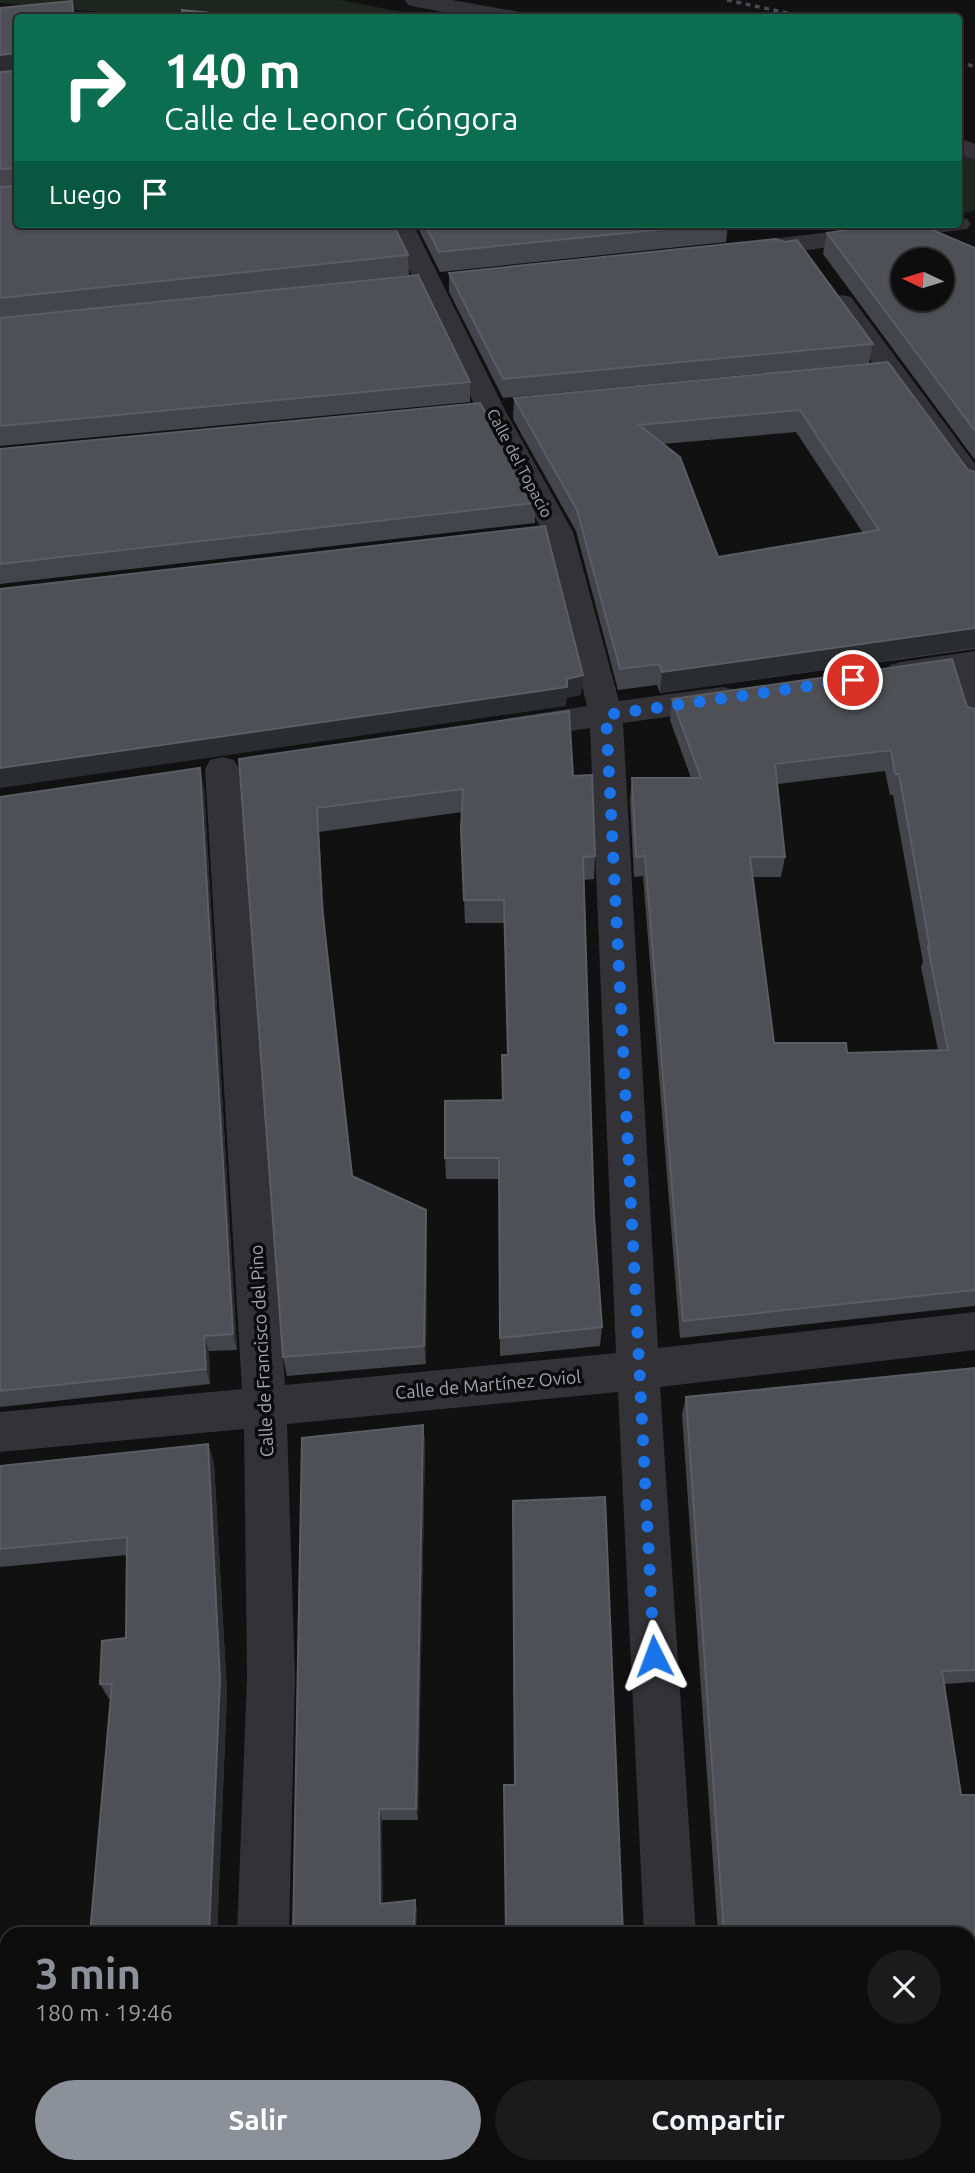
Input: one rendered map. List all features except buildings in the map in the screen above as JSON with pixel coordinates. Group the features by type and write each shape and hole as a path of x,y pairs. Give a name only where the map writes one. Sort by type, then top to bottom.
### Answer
{"street":[{"path":"416,0 493,14"},
{"path":"441,0 515,14"},
{"name":"Calle del Topacio","path":"402,228 429,282 480,413 545,534 606,715 638,1370 670,1927"},
{"path":"719,253 815,264 912,231 956,231"},
{"path":"815,264 975,484"},
{"path":"397,285 459,279"},
{"path":"864,374 892,372"},
{"path":"480,413 527,408"},
{"path":"866,678 968,663 975,719"},
{"path":"485,732 758,693"},
{"name":"Calle de Francisco del Pino","path":"223,769 265,1405 271,1677 263,1927"},
{"name":"Calle de Martínez Oviol","path":"0,1432 638,1370 975,1331"}],"shaded area":[{"path":"0,0 340,0 413,14 122,14 0,3"},
{"path":"962,154 975,160 975,210 962,214"}],"railway":[{"path":"727,0 792,14"},
{"path":"962,62 975,67"}],"route":[{"path":"654,1656 606,715 853,680"}]}
